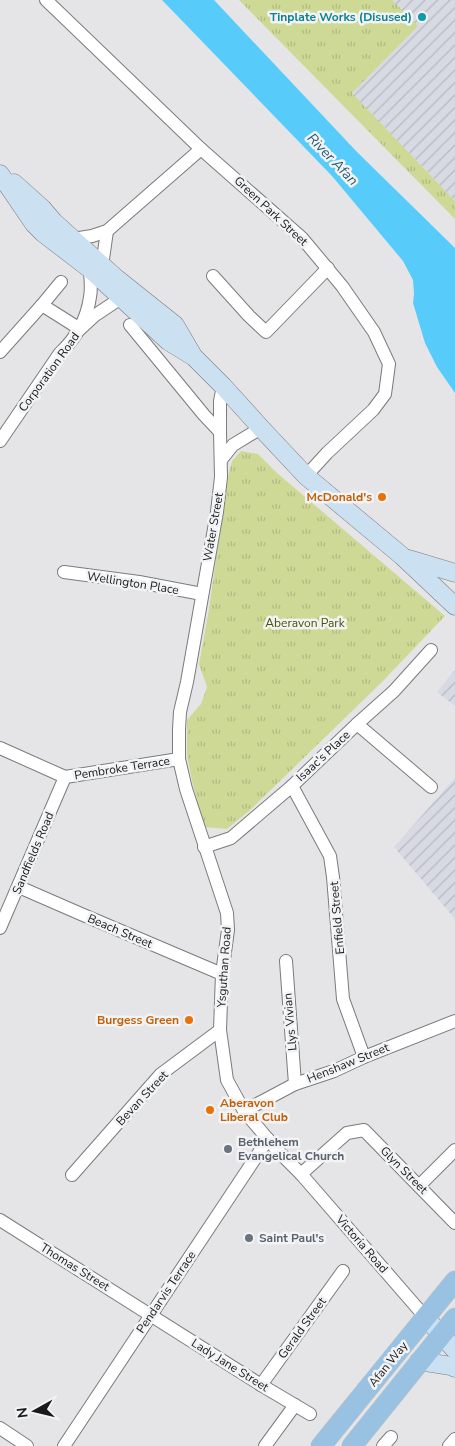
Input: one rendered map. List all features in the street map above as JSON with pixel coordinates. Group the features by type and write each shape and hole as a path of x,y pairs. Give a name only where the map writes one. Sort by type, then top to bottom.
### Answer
{"main road":[{"name":"Afan Way","path":"321,1446 455,1281"},
{"name":"Afan Way","path":"352,1446 455,1318"}],"street":[{"name":"Green Park Street","path":"46,0 202,149 302,238 342,286 374,332 388,364 385,394 373,410 327,453 306,476"},
{"path":"73,239 107,231 202,149"},
{"path":"0,173 42,208 73,239 121,298 168,341 194,357 224,386 260,428 306,476 402,556 455,606"},
{"path":"0,173 38,228 96,267 116,278 175,325 194,357"},
{"name":"Corporation Road","path":"0,441 60,353 70,344 80,329 107,231"},
{"path":"213,276 266,332 328,268"},
{"path":"116,278 121,298"},
{"path":"0,352 61,282"},
{"path":"42,306 80,329 94,316 121,298"},
{"path":"130,325 220,432"},
{"name":"Water Street","path":"179,759 180,712 187,682 218,503 221,477 220,401 224,386"},
{"path":"220,460 233,445 260,428"},
{"path":"402,556 455,573"},
{"name":"Wellington Place","path":"64,572 139,582 202,594"},
{"name":"Isaac's Place","path":"204,847 231,838 292,786 394,691 431,650"},
{"path":"357,724 432,787"},
{"path":"0,748 65,776"},
{"name":"Pembroke Terrace","path":"65,776 179,759"},
{"name":"Ysguthan Road","path":"179,759 186,790 227,913 228,930 222,974 220,1030 227,1080 244,1111 268,1139"},
{"name":"Sandfields Road","path":"0,928 65,776"},
{"name":"Enfield Street","path":"292,786 330,856 343,999 364,1057"},
{"name":"Beach Street","path":"19,887 222,974"},
{"name":"Llys Vivian","path":"286,961 295,1084"},
{"name":"Henshaw Street","path":"244,1111 295,1084 334,1071 455,1021"},
{"name":"Bevan Street","path":"72,1175 161,1074 220,1030"},
{"name":"Glyn Street","path":"301,1174 347,1133 364,1130 455,1223"},
{"name":"Victoria Road","path":"268,1139 455,1350"},
{"name":"Pendarvis Terrace","path":"64,1446 268,1139"},
{"path":"419,1186 455,1150"},
{"name":"Thomas Street","path":"0,1220 150,1314"},
{"name":"Gerald Street","path":"261,1385 343,1271"},
{"name":"Lady Jane Street","path":"150,1314 310,1414"},
{"path":"419,1361 455,1368"},
{"path":"265,1446 295,1405"},
{"path":"0,1428 27,1446"},
{"path":"450,1446 455,1439"}],"shaded area":[{"path":"252,0 455,0 455,201 320,60"},
{"path":"455,670 455,706 437,692"},
{"path":"455,778 455,919 394,847"}],"green space":[{"path":"239,0 392,0 418,26 352,93 455,201 455,219"},
{"name":"Aberavon Park","path":"241,451 258,454 277,473 445,616 382,682 249,811 227,829 204,827 187,756 187,720 201,704 207,687 199,664 228,476 232,461"}],"water":[{"name":"River Afan","path":"162,0 214,0 357,152 455,248 455,393 437,367 425,343 413,303 413,280 403,261 332,176"}],"place":[{"name":"Tinplate Works (Disused)","path":"422,17"},
{"name":"McDonald's","path":"382,497"},
{"name":"Burgess Green","path":"189,1020"},
{"name":"Aberavon Liberal Club","path":"210,1110"},
{"name":"Bethlehem Evangelical Church","path":"228,1149"},
{"name":"Saint Paul's","path":"249,1238"}]}
